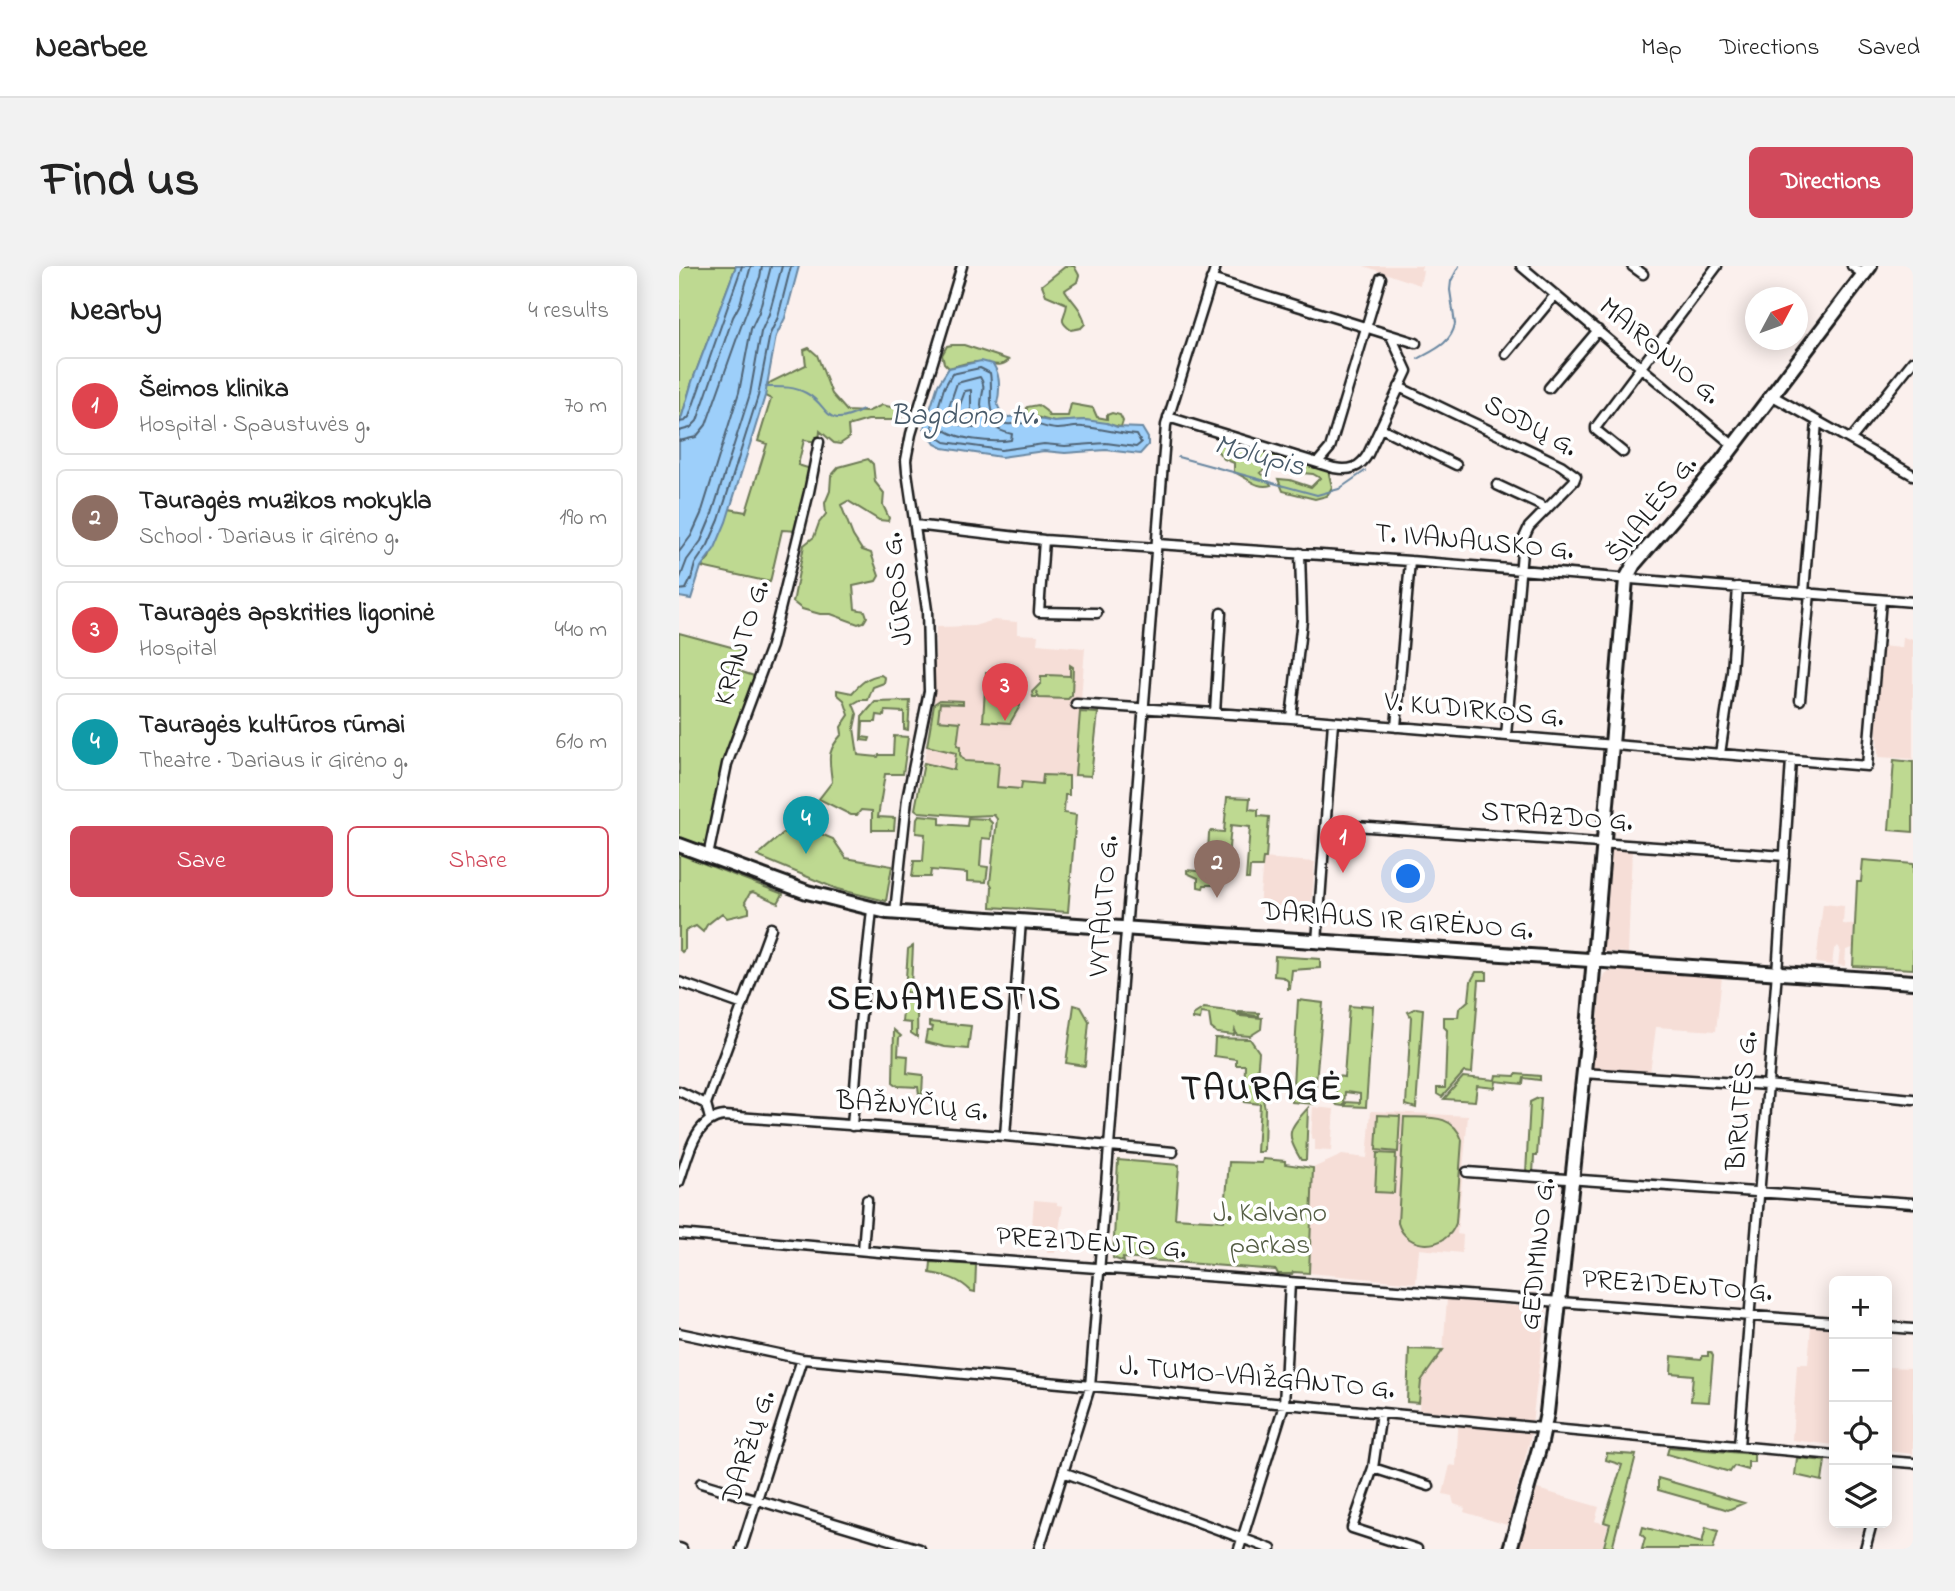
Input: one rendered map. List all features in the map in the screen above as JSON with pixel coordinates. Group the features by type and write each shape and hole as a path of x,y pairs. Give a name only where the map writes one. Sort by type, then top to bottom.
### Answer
{"main road":[{"name":"ŠILALĖS G.","path":"1593,959 1626,579 1634,564 1734,446 1867,270"},
{"name":"DARIAUS IR GIRĖNO G.","path":"679,845 807,892 872,910 1913,982"},
{"name":"GEDIMINO G.","path":"1510,1549 1545,1427 1593,959"}],"street":[{"name":"JŪROS G.","path":"895,912 905,813 929,691 927,610 907,472 909,445 962,266"},
{"path":"1205,266 1215,268"},
{"name":"MAIRONIO G.","path":"1521,266 1734,446"},
{"path":"1632,266 1643,274"},
{"path":"1623,452 1596,430 1596,427 1717,266"},
{"path":"1851,266 1867,270"},
{"name":"VYTAUTO G.","path":"1039,1549 1090,1387 1168,417 1215,268"},
{"path":"1318,462 1330,448 1381,278"},
{"path":"1212,279 1416,343"},
{"path":"1506,354 1555,295"},
{"path":"1549,388 1598,330"},
{"path":"1168,417 1341,470 1356,467 1363,463 1408,371 1391,336"},
{"path":"1851,439 1913,361"},
{"name":"SODŲ G.","path":"1399,387 1561,465 1574,474 1574,481 1526,533 1519,570 1506,736"},
{"path":"1771,395 1913,475"},
{"path":"1800,700 1818,421"},
{"path":"1381,428 1455,465"},
{"name":"KRANTO G.","path":"708,856 727,764 771,646 813,478 819,442"},
{"path":"1497,485 1546,510"},
{"name":"T. IVANAUSKO G.","path":"915,525 1044,540 1300,553 1913,602"},
{"path":"1044,540 1038,612 1097,613"},
{"path":"1291,718 1302,620 1300,553"},
{"path":"1396,727 1410,561"},
{"path":"1720,754 1732,672 1738,587"},
{"name":"V. KUDIRKOS G.","path":"1076,704 1291,718 1867,766 1881,600"},
{"path":"1215,713 1221,613"},
{"path":"1317,942 1333,722"},
{"name":"BIRUTĖS G.","path":"1739,1446 1791,760"},
{"name":"STRAZDO G.","path":"1326,824 1785,856"},
{"path":"852,1126 872,910"},
{"path":"1005,1136 1021,921"},
{"path":"679,1182 696,1135 704,1123 711,1119 706,1104 771,928"},
{"path":"679,982 743,1005"},
{"path":"1583,1073 1767,1085 1913,1099"},
{"path":"679,1091 706,1104"},
{"name":"BAŽNYČIŲ G.","path":"711,1119 724,1116 1005,1136 1173,1152"},
{"path":"1467,1172 1913,1203"},
{"path":"863,1250 866,1200"},
{"name":"PREZIDENTO G.","path":"679,1234 1829,1322"},
{"path":"1239,1549 1284,1405 1290,1282"},
{"path":"1892,1327 1913,1329"},
{"name":"J. TUMO-VAIŽGANTO G.","path":"679,1333 802,1359 1829,1455"},
{"name":"DARŽŲ G.","path":"741,1549 802,1359"},
{"path":"1381,1413 1373,1468 1352,1528 1417,1549"},
{"path":"1892,1462 1913,1463"},
{"path":"1373,1468 1429,1486"},
{"path":"1063,1472 1271,1549"},
{"path":"701,1483 900,1546 920,1549"},
{"path":"1865,1549 1871,1528"}],"shaded area":[{"path":"1364,266 1422,266 1423,271 1420,285"},
{"path":"994,620 1017,622 1017,634 1038,635 1037,644 1085,648 1075,777 1044,775 1043,784 1023,782 1022,789 976,786 923,767 934,704 936,627 974,626"},
{"path":"1903,638 1913,639 1913,759 1878,757 1875,700 1880,646 1902,648"},
{"path":"1607,847 1632,849 1628,953 1600,951"},
{"path":"1263,858 1315,862 1311,911 1259,908"},
{"path":"1823,904 1844,906 1843,924 1854,925 1853,948 1846,950 1845,966 1838,965 1838,946 1834,949 1832,965 1816,963"},
{"path":"1611,970 1722,977 1716,1031 1656,1027 1650,1073 1591,1068 1600,986 1604,974"},
{"path":"1313,1107 1334,1109 1331,1151 1315,1150 1315,1140 1311,1139"},
{"path":"1371,1111 1468,1116 1457,1234 1463,1235 1462,1253 1419,1249 1416,1283 1309,1273 1313,1168 1342,1155 1367,1158"},
{"path":"1034,1200 1057,1202 1057,1205 1063,1206 1055,1253 1047,1253 1047,1244 1043,1243 1042,1239 1031,1238"},
{"path":"1447,1299 1546,1309 1530,1440 1507,1525 1464,1512 1465,1508 1454,1504 1452,1496 1443,1494 1450,1465 1456,1466 1459,1413 1419,1410 1421,1381 1443,1350"},
{"path":"1811,1326 1829,1328 1829,1444 1792,1440 1797,1364 1808,1364"},
{"path":"1892,1367 1913,1368 1913,1454 1892,1452"},
{"path":"1534,1488 1599,1507 1595,1521 1608,1525 1602,1549 1517,1549"}],"green space":[{"path":"679,266 736,266 692,382 679,426"},
{"path":"1066,266 1074,266 1079,275 1077,282 1065,290 1084,318 1085,324 1081,328 1071,330 1063,321 1067,304 1046,295 1042,285"},
{"path":"964,345 1009,360 1001,364 973,362 949,368 942,355 947,346"},
{"path":"809,348 817,355 832,394 847,411 867,412 882,405 904,410 900,420 868,420 848,426 849,438 840,444 834,443 820,431 819,442 804,440 798,465 814,470 799,531 782,530 770,582 701,567 709,558 729,509 746,512 767,444 758,441 771,399 765,396 766,387 806,365 804,350"},
{"path":"1071,404 1093,408 1097,417 1107,419 1107,415 1112,413 1120,415 1123,421 1121,427 1085,420 1054,422 1026,414 1027,407 1038,405 1049,416 1068,416"},
{"path":"1220,436 1328,470 1332,487 1327,496 1315,499 1283,491 1278,479 1311,487 1320,478 1292,467 1270,466 1260,473 1271,485 1261,486 1234,472 1234,463 1224,459 1215,448 1219,444"},
{"path":"868,459 873,464 875,482 884,493 883,505 889,518 888,521 879,520 848,501 841,505 853,536 862,550 871,553 879,576 876,581 853,586 855,609 865,611 867,617 864,622 858,624 831,614 802,609 793,602 804,545 814,537 826,514 825,503 830,491 831,476 839,467"},
{"path":"679,633 746,651 739,671 754,676 722,770 707,842 703,846 679,837"},
{"path":"1070,665 1073,667 1072,695 1068,699 1039,698 1036,691 1038,697 1033,697 1032,692 1041,683 1041,677 1070,676"},
{"path":"986,672 1022,674 1020,706 1010,723 983,721"},
{"path":"881,675 885,678 884,683 873,687 868,700 853,704 857,714 854,728 858,755 893,755 894,736 908,737 903,774 885,774 878,817 895,818 894,830 872,830 872,811 861,810 857,815 851,815 819,799 832,782 831,752 849,715 837,690 852,693 868,679"},
{"path":"940,700 963,701 963,704 940,703 938,720 960,722 957,746 960,747 960,755 965,761 999,763 997,787 1021,789 1022,782 1042,784 1043,775 1069,776 1069,795 1065,795 1064,813 1076,815 1068,912 991,907 990,883 997,819 994,815 969,816 919,812 915,809 924,763 954,770 956,753 927,746 934,704"},
{"path":"910,701 908,730 904,729 904,712 885,711 884,716 877,715 876,722 863,722 862,737 870,738 869,741 861,740 862,717 875,702"},
{"path":"1080,712 1098,713 1091,776 1075,775"},
{"path":"1894,760 1913,762 1913,832 1889,830"},
{"path":"1227,797 1250,798 1249,809 1258,810 1258,816 1269,817 1266,858 1263,858 1262,867 1250,867 1249,879 1246,879 1250,827 1231,825 1227,870 1215,869 1214,885 1198,887 1198,878 1187,873 1187,870 1207,872 1209,833 1224,832"},
{"path":"919,815 940,817 940,824 967,826 968,818 988,819 992,823 991,839 982,838 980,866 988,867 986,882 967,881 967,873 931,870 930,877 912,877 914,861 923,861 925,834 916,833"},
{"path":"795,823 833,839 846,858 892,866 886,901 837,889 757,856"},
{"path":"679,854 783,894 778,903 750,893 745,902 749,913 727,918 722,913 707,925 703,932 696,926 685,931 685,949 682,952 679,949"},
{"path":"1863,860 1913,864 1913,969 1853,966 1857,882 1861,882"},
{"path":"913,946 911,987 917,988 917,1037 911,1033 911,1023 902,1022 904,999 912,999 913,993 905,992 908,949"},
{"path":"1275,956 1320,959 1320,968 1292,970 1288,989 1288,981 1274,976"},
{"path":"1476,972 1487,972 1487,980 1479,980 1472,1073 1464,1072 1442,1097 1437,1094 1437,1088 1445,1088 1447,1030 1444,1027 1444,1017 1458,1017 1459,1009 1469,1000 1471,981"},
{"path":"1298,1000 1323,1003 1314,1104 1292,1102"},
{"path":"1074,1005 1081,1007 1089,1021 1085,1066 1066,1063"},
{"path":"1349,1006 1373,1006 1366,1107 1346,1106 1346,1102 1360,1103 1360,1094 1345,1092 1344,1106 1337,1105 1337,1076 1344,1077"},
{"path":"1204,1008 1236,1012 1238,1015 1239,1012 1259,1013 1259,1016 1239,1016 1262,1018 1261,1029 1250,1036 1237,1035 1235,1030 1234,1035 1217,1033 1211,1028 1209,1014 1201,1013 1200,1020 1193,1019 1193,1015"},
{"path":"1416,1008 1423,1009 1416,1108 1406,1105 1411,1017 1408,1012"},
{"path":"929,1022 971,1026 968,1049 925,1042 927,1031 932,1031 933,1027 929,1026"},
{"path":"894,1030 901,1036 898,1055 908,1056 907,1073 923,1075 922,1095 919,1094 918,1087 898,1086 893,1082"},
{"path":"1215,1038 1250,1039 1259,1052 1257,1076 1265,1108 1262,1152 1257,1152 1260,1104 1244,1102 1245,1065 1236,1065 1236,1059 1214,1056"},
{"path":"1496,1075 1540,1076 1540,1080 1524,1078 1523,1084 1496,1081 1495,1088 1477,1086 1475,1101 1444,1099 1463,1077 1495,1080"},
{"path":"1541,1098 1533,1174 1526,1173 1530,1102"},
{"path":"1308,1108 1306,1160 1301,1160 1293,1144 1291,1132"},
{"path":"1378,1115 1400,1116 1398,1152 1376,1150"},
{"path":"1404,1117 1446,1121 1453,1125 1462,1140 1456,1223 1444,1239 1436,1243 1417,1243 1409,1239 1398,1223"},
{"path":"1377,1153 1396,1154 1394,1193 1375,1192"},
{"name":"J. Kalvano parkas","path":"1263,1159 1313,1168 1309,1273 1278,1274 1276,1270 1123,1258 1124,1262 1113,1258 1118,1160 1179,1165 1175,1218 1224,1221 1229,1162 1262,1163"},
{"path":"931,1262 976,1265 975,1292 952,1279 930,1273"},
{"path":"1409,1349 1443,1350 1421,1381 1419,1403 1407,1402"},
{"path":"1708,1352 1713,1356 1709,1402 1691,1401 1693,1375 1671,1373 1672,1356 1701,1359 1708,1356"},
{"path":"1669,1447 1754,1454 1754,1462 1748,1462 1748,1470 1734,1466 1730,1472 1667,1454"},
{"path":"1607,1453 1636,1455 1612,1548 1604,1546 1610,1524 1604,1522 1622,1465 1606,1460"},
{"path":"1797,1458 1825,1461 1822,1481 1795,1475"},
{"path":"1658,1478 1744,1503 1728,1510 1658,1490"},
{"path":"1643,1527 1702,1543 1706,1527 1718,1531 1713,1549 1642,1549 1645,1538 1641,1534"}],"water":[{"path":"736,266 799,266 785,318 776,336 765,396 726,522 715,548 701,567 691,599 679,597 679,426 692,382"},
{"name":"Bagdono tv.","path":"981,361 993,364 996,369 999,384 997,404 1002,415 1054,422 1085,420 1117,427 1142,428 1148,438 1148,445 1140,454 1106,450 1065,453 1044,451 1001,457 943,448 935,444 924,428 938,385 949,368"}],"waterway":[{"name":"Molupis","path":"1418,359 1441,346 1453,331 1455,324 1450,290 1451,281 1459,266"},
{"name":"Molupis","path":"766,387 786,387 806,393 834,417 850,416 863,410"},
{"name":"Molupis","path":"1178,457 1317,495 1339,489 1365,471"}],"place":[{"name":"Tauragės apskrities ligoninė","path":"1005,721"},
{"name":"Tauragės kultūros rūmai","path":"806,854"},
{"name":"Šeimos klinika","path":"1343,873"},
{"name":"Tauragės muzikos mokykla","path":"1217,898"}],"district":[{"name":"SENAMIESTIS","path":"945,1000"},
{"name":"TAURAGĖ","path":"1262,1090"}]}
